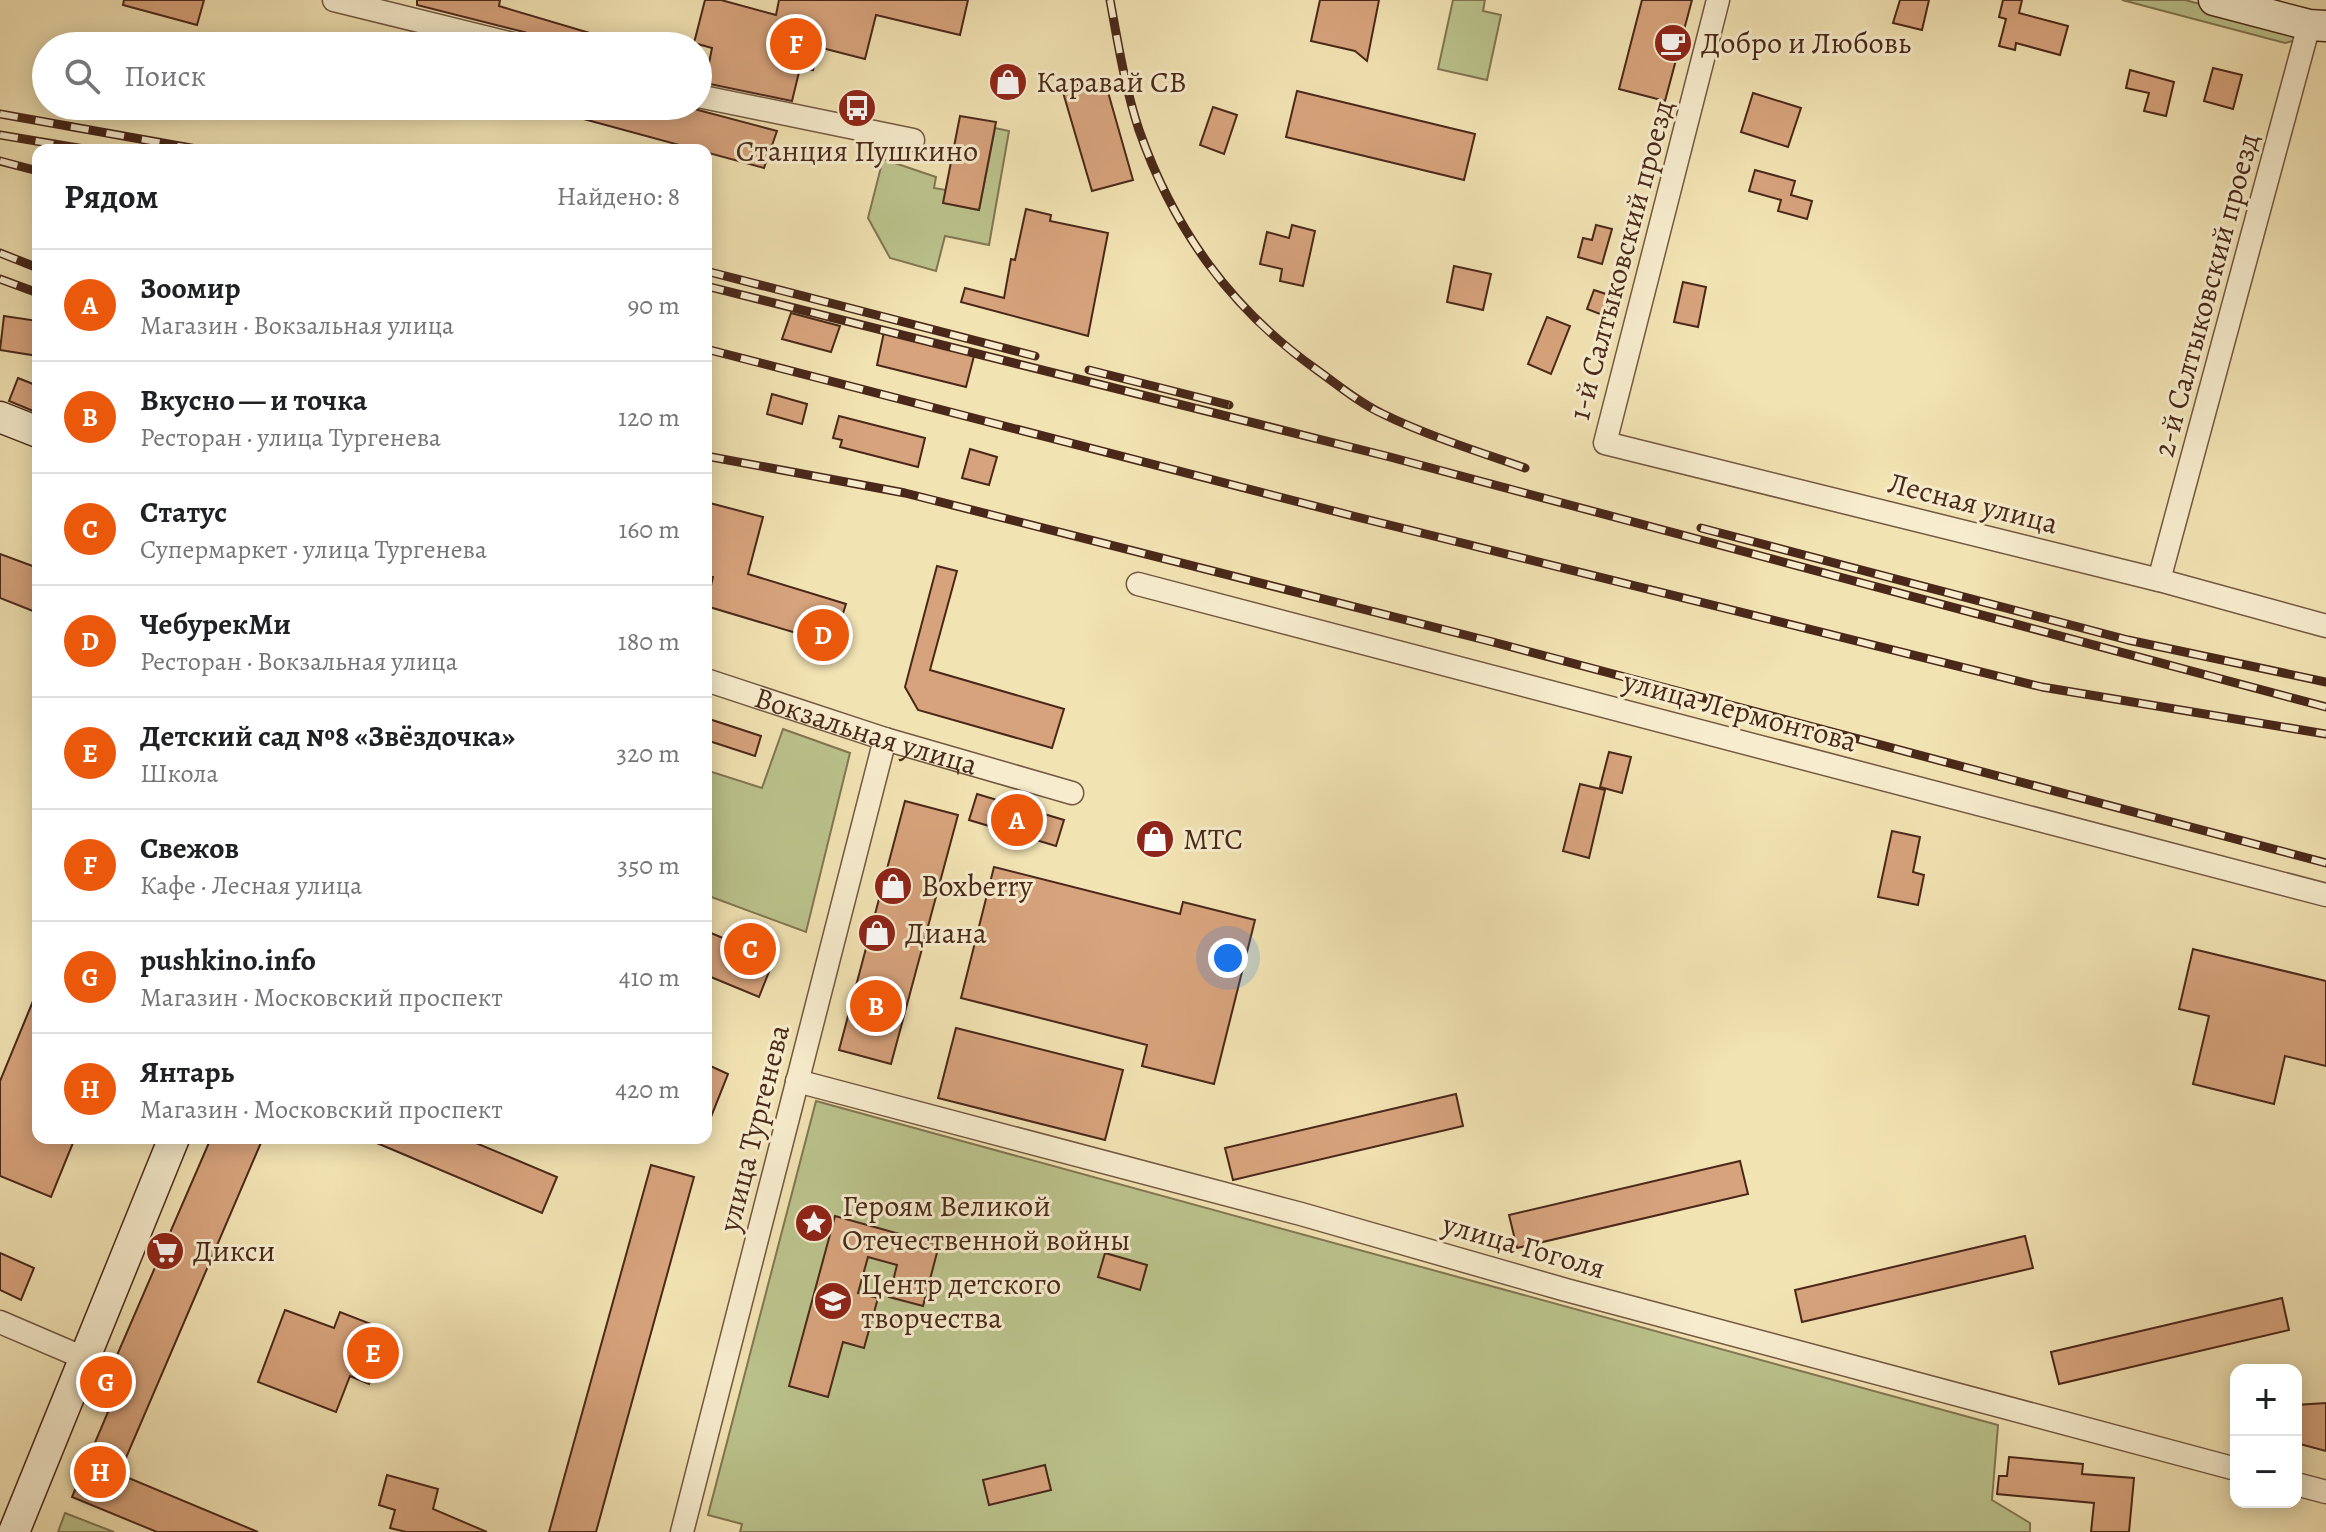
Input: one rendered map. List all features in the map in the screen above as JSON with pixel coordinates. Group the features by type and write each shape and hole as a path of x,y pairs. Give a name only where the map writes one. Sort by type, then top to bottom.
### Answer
{"main road":[{"path":"2214,0 2317,26"},
{"path":"0,417 32,430"},
{"path":"14,1532 172,1144"}],"street":[{"path":"334,0 464,32"},
{"name":"1-й Салтыковский проезд","path":"1605,443 1718,0"},
{"name":"2-й Салтыковский проезд","path":"2159,580 2317,26"},
{"path":"712,99 913,140"},
{"name":"Лесная улица","path":"1605,443 2159,580 2326,626"},
{"name":"улица Лермонтова","path":"1138,584 2326,895"},
{"name":"Вокзальная улица","path":"712,682 885,739 1072,793"},
{"name":"улица Тургенева","path":"682,1532 885,739"},
{"name":"улица Гоголя","path":"797,1081 1301,1214 1581,1294 2230,1467"},
{"path":"0,1322 84,1358"},
{"path":"2302,1486 2326,1492"}],"green space":[{"path":"1453,0 1485,0 1483,11 1501,15 1487,80 1438,69"},
{"path":"2122,0 2185,0 2287,27 2297,40 2285,43"},
{"path":"995,128 1009,131 989,245 945,236 936,271 890,258 868,218 883,159 936,177 934,188 946,190 944,203 979,210"},
{"path":"783,729 850,753 806,932 712,897 712,772 762,788"},
{"path":"816,1101 1998,1425 1992,1500 2030,1523 2030,1532 740,1532 742,1524 708,1515"},
{"path":"65,1513 114,1532 58,1532"}],"building":[{"path":"124,0 204,0 197,25 123,5"},
{"path":"417,0 500,0 499,6 586,32 524,32 417,5"},
{"path":"705,0 721,0 776,15 779,0 968,0 960,35 876,15 865,59 818,47 813,70 800,68 792,101 712,84 712,32 697,32"},
{"path":"1320,0 1379,0 1367,61 1355,51 1311,41"},
{"path":"1642,0 1692,0 1665,101 1619,89"},
{"path":"1900,0 1929,0 1922,30 1893,23"},
{"path":"2003,0 2022,0 2019,13 2068,26 2060,55 2016,43 2015,50 1999,46 2006,19 1999,17"},
{"path":"2213,68 2242,75 2233,109 2204,101"},
{"path":"2130,70 2174,82 2166,116 2144,111 2149,93 2126,88"},
{"path":"1104,78 1133,180 1092,191 1062,89"},
{"path":"1297,91 1475,134 1464,180 1286,137"},
{"path":"1753,93 1801,108 1788,147 1741,132"},
{"path":"1213,107 1237,115 1224,154 1200,145"},
{"path":"712,114 777,131 764,168 712,154 712,144 676,144 587,120 712,120"},
{"path":"960,116 996,122 979,210 943,203"},
{"path":"1755,170 1795,181 1791,195 1812,201 1807,219 1778,211 1781,200 1749,191"},
{"path":"1026,209 1051,215 1050,221 1108,233 1088,336 961,302 965,288 1004,298 1011,259 1015,260"},
{"path":"1292,225 1315,231 1303,286 1280,281 1282,269 1260,264 1267,232 1289,238"},
{"path":"1596,225 1612,229 1602,264 1578,257 1583,238 1592,240"},
{"path":"1454,266 1491,274 1483,310 1447,302"},
{"path":"1683,282 1706,287 1698,327 1674,322"},
{"path":"1594,290 1612,296 1605,316 1587,309"},
{"path":"791,313 840,326 831,352 782,339"},
{"path":"4,316 32,320 32,355 0,350"},
{"path":"1547,317 1570,326 1551,374 1528,364"},
{"path":"884,332 974,356 966,387 877,365"},
{"path":"18,378 32,384 32,411 9,401"},
{"path":"772,394 807,404 802,424 767,414"},
{"path":"839,416 925,438 918,467 840,447 842,440 833,438"},
{"path":"970,449 997,457 989,485 962,478"},
{"path":"712,504 763,517 748,574 846,604 833,644 712,608"},
{"path":"0,554 32,566 32,611 0,598"},
{"path":"937,566 957,571 930,670 1064,709 1052,748 918,710 905,687"},
{"path":"712,720 761,736 755,756 712,742"},
{"path":"1609,752 1631,757 1622,793 1600,787"},
{"path":"1580,784 1605,790 1589,858 1563,851"},
{"path":"977,794 1064,820 1056,846 969,820"},
{"path":"905,801 958,815 891,1064 839,1050"},
{"path":"1892,831 1920,837 1913,872 1924,875 1918,905 1878,897"},
{"path":"994,867 1180,914 1183,902 1255,920 1214,1084 1142,1066 1147,1045 961,998"},
{"path":"712,933 774,959 759,997 712,977"},
{"path":"2193,949 2326,981 2326,1066 2285,1056 2274,1104 2193,1084 2209,1016 2179,1009"},
{"path":"32,1004 32,1144 73,1144 51,1197 0,1176 0,1081"},
{"path":"956,1028 1123,1070 1105,1140 938,1098"},
{"path":"712,1067 728,1074 712,1114"},
{"path":"1456,1094 1463,1126 1233,1180 1225,1148"},
{"path":"208,1144 260,1144 119,1474 258,1532 157,1532 72,1497 108,1412 95,1406"},
{"path":"379,1144 478,1144 557,1177 542,1213"},
{"path":"1740,1161 1748,1194 1517,1248 1509,1215"},
{"path":"651,1165 694,1177 596,1532 549,1532"},
{"path":"835,1216 939,1245 923,1306 889,1297 897,1265 868,1257 858,1293 878,1298 864,1348 843,1342 828,1397 789,1386"},
{"path":"2025,1236 2033,1268 1802,1322 1795,1290"},
{"path":"0,1253 34,1268 21,1300 0,1290"},
{"path":"1105,1253 1147,1265 1140,1290 1098,1277"},
{"path":"2282,1298 2289,1330 2059,1384 2051,1352"},
{"path":"285,1310 334,1328 340,1312 389,1331 369,1384 350,1376 336,1412 258,1382"},
{"path":"2326,1403 2326,1451 2302,1445 2302,1405"},
{"path":"2009,1457 2083,1464 2082,1474 2134,1478 2129,1532 2091,1532 2094,1503 1997,1494 1999,1476 2007,1476"},
{"path":"1045,1465 1051,1490 989,1505 983,1480"},
{"path":"387,1475 438,1489 433,1509 487,1532 406,1532 390,1528 395,1510 379,1505"}],"railway":[{"path":"1110,0 1130,98 1153,167 1188,234 1232,294 1286,346 1366,405 1417,429 1525,468"},
{"path":"0,114 32,120"},
{"path":"34,120 168,144"},
{"path":"0,135 54,144"},
{"path":"0,161 32,169"},
{"path":"0,253 32,266"},
{"path":"712,273 1035,356"},
{"path":"0,279 32,291"},
{"path":"712,288 1390,457 2326,707"},
{"path":"712,351 1353,516 2042,687 2326,734"},
{"path":"1089,370 1229,405"},
{"path":"712,457 905,493 1489,641 2326,863"},
{"path":"1701,528 2128,640 2326,682"}],"place":[{"name":"Добро и Любовь","path":"1673,43"},
{"name":"Свежов","path":"796,44"},
{"name":"Каравай СВ","path":"1008,82"},
{"name":"Станция Пушкино","path":"857,108"},
{"name":"ЧебурекМи","path":"823,635"},
{"name":"Зоомир","path":"1017,820"},
{"name":"МТС","path":"1155,839"},
{"name":"Boxberry","path":"893,886"},
{"name":"Диана","path":"877,933"},
{"name":"Статус","path":"750,949"},
{"name":"Вкусно — и точка","path":"876,1006"},
{"name":"Героям Великой Отечественной войны","path":"814,1223"},
{"name":"Дикси","path":"165,1251"},
{"name":"Центр детского творчества","path":"833,1301"},
{"name":"Детский сад №8 «Звёздочка»","path":"373,1353"},
{"name":"pushkino.info","path":"106,1382"},
{"name":"Янтарь","path":"100,1472"}]}
